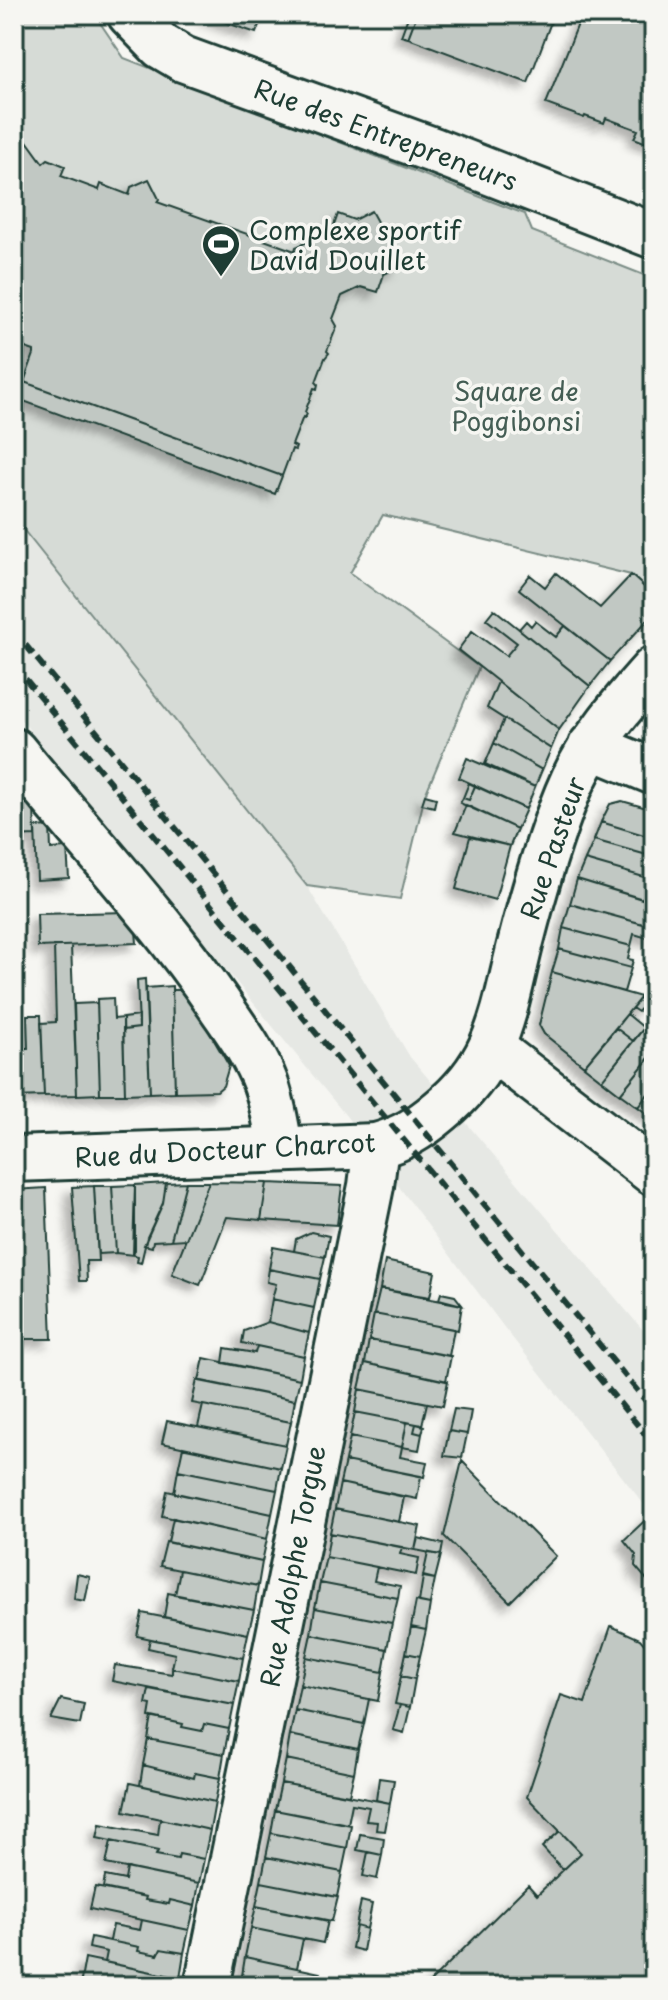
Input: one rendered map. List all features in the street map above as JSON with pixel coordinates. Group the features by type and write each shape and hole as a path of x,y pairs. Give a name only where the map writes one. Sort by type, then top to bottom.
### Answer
{"street":[{"name":"Rue des Entrepreneurs","path":"130,14 161,46 183,59 433,150 654,236"},
{"name":"Rue Pasteur","path":"492,1048 505,1011 555,825 573,781 591,746 654,669"},
{"path":"591,746 654,772"},
{"path":"14,751 167,935 226,1015 254,1057 265,1081 273,1105 280,1147"},
{"path":"492,1048 654,1173"},
{"name":"Rue du Docteur Charcot","path":"14,1159 280,1147 376,1146 403,1138 443,1108 468,1085 492,1048"},
{"name":"Rue Adolphe Torgue","path":"207,1986 371,1186 376,1146"}],"shaded area":[{"path":"14,518 307,886 410,1057 654,1343 654,1517 503,1326 347,1117 14,711"}],"green space":[{"name":"Square de Poggibonsi","path":"14,14 94,14 124,58 525,214 532,231 654,279 654,596 631,575 383,515 350,573 479,667 425,795 400,899 307,886 14,518"}],"building":[{"path":"201,14 263,14 256,33"},
{"path":"409,14 417,14 408,38 401,36"},
{"path":"417,14 554,14 528,83 408,38"},
{"path":"582,14 654,14 654,146 634,138 638,130 606,118 604,123 584,118 546,104"},
{"path":"14,123 43,163 48,159 65,166 61,176 99,190 101,184 129,195 131,187 149,179 159,199 157,202 295,251 296,247 332,231 338,214 354,220 371,211 381,229 398,235 392,251 399,267 384,274 378,292 361,287 342,296 333,319 337,326 316,382 317,389 314,388 305,412 307,414 292,445 296,447 295,450 292,449 282,476 24,382 34,351 14,344"},
{"path":"24,382 282,476 275,494 18,399"},
{"path":"556,573 600,608 631,575 654,596 654,613 610,661 519,589 530,575 545,587"},
{"path":"494,609 590,686 559,730 458,650 472,631 506,656 517,643 486,619"},
{"path":"526,621 531,626 535,621 556,637 565,626 610,661 590,686 519,629"},
{"path":"498,682 559,730 551,749 487,708"},
{"path":"504,719 551,749 542,770 494,743"},
{"path":"494,743 542,770 535,787 485,764"},
{"path":"467,758 535,787 526,809 459,778"},
{"path":"469,783 475,786 469,800 463,798"},
{"path":"475,786 526,809 517,829 460,803 463,798 469,800"},
{"path":"425,795 436,798 434,807 422,804"},
{"path":"622,801 654,810 654,838 601,822 610,804"},
{"path":"14,804 34,804 35,836 14,837"},
{"path":"466,805 517,829 510,846 455,832"},
{"path":"601,822 654,838 654,857 594,840"},
{"path":"50,826 51,849 67,848 69,878 37,880 35,827"},
{"path":"470,837 510,846 495,900 456,889"},
{"path":"594,840 654,857 654,880 585,860"},
{"path":"585,860 654,880 654,887 650,886 642,899 577,879"},
{"path":"577,879 653,902 647,925 570,904"},
{"path":"570,904 654,927 654,940 634,934 631,946 563,928"},
{"path":"129,912 135,919 137,943 38,947 37,914"},
{"path":"563,928 631,946 628,959 633,960 631,968 559,949"},
{"path":"54,946 71,946 77,1095 44,1096 41,1023 56,1022"},
{"path":"559,949 631,968 624,992 552,972"},
{"path":"552,972 641,997 584,1066 544,1034 539,1025"},
{"path":"145,979 150,1093 125,1094 123,1030 139,1028 137,980"},
{"path":"172,986 175,1092 150,1093 146,988"},
{"path":"172,990 185,990 229,1066 223,1086 217,1091 175,1092"},
{"path":"641,997 649,999 638,1012 632,1008"},
{"path":"113,998 114,1019 123,1018 125,1094 100,1094 97,999"},
{"path":"97,1003 100,1094 77,1095 74,1004"},
{"path":"627,1014 644,1028 633,1041 616,1028"},
{"path":"27,1015 41,1015 44,1096 14,1097 14,1048 28,1048"},
{"path":"139,1016 139,1028 123,1030 123,1018"},
{"path":"616,1028 633,1041 602,1080 584,1066"},
{"path":"644,1028 654,1036 654,1052 620,1094 602,1080"},
{"path":"654,1052 654,1086 638,1107 620,1094"},
{"path":"654,1086 654,1119 638,1107"},
{"path":"186,1182 209,1182 186,1239 171,1240"},
{"path":"186,1182 171,1240 153,1241 152,1247 144,1245 163,1203 166,1183"},
{"path":"209,1182 267,1183 261,1220 227,1217 200,1285 172,1274"},
{"path":"166,1183 163,1203 147,1237 141,1263 137,1262 138,1256 133,1255 135,1185"},
{"path":"267,1183 342,1186 337,1225 261,1220"},
{"path":"135,1185 135,1250 133,1255 116,1253 112,1186"},
{"path":"94,1186 112,1186 116,1253 98,1254"},
{"path":"94,1186 98,1261 86,1261 87,1281 79,1281 72,1187"},
{"path":"46,1188 52,1339 14,1339 14,1304 17,1304 14,1190"},
{"path":"311,1232 329,1236 325,1257 294,1251 296,1239"},
{"path":"273,1247 325,1257 320,1279 269,1269"},
{"path":"385,1261 435,1272 430,1297 380,1289"},
{"path":"269,1269 320,1279 314,1308 272,1299 276,1284 267,1282"},
{"path":"380,1289 462,1305 458,1330 374,1314"},
{"path":"441,1293 455,1296 462,1305 439,1299"},
{"path":"272,1299 314,1308 309,1333 268,1322"},
{"path":"374,1314 454,1329 449,1356 369,1340"},
{"path":"268,1322 309,1333 304,1356 242,1343 244,1331"},
{"path":"369,1340 451,1356 446,1381 365,1363"},
{"path":"257,1346 304,1356 300,1379 223,1363 225,1348 255,1353"},
{"path":"204,1358 300,1379 295,1400 199,1381"},
{"path":"365,1363 448,1381 443,1406 359,1389"},
{"path":"197,1380 295,1400 291,1422 192,1403"},
{"path":"359,1389 427,1403 422,1425 355,1412"},
{"path":"203,1405 291,1422 286,1445 198,1427"},
{"path":"454,1409 471,1411 467,1434 449,1431"},
{"path":"355,1412 407,1422 402,1447 350,1437"},
{"path":"167,1421 286,1445 281,1468 162,1443"},
{"path":"407,1422 416,1424 414,1432 422,1434 419,1450 402,1447"},
{"path":"416,1424 424,1426 422,1434 414,1432"},
{"path":"449,1431 467,1434 462,1458 444,1456"},
{"path":"350,1437 402,1447 400,1457 427,1462 424,1477 345,1461"},
{"path":"183,1447 281,1468 277,1490 178,1470"},
{"path":"345,1461 421,1476 417,1499 340,1483"},
{"path":"462,1461 556,1556 510,1602 444,1536"},
{"path":"178,1470 277,1490 272,1514 174,1493"},
{"path":"340,1483 404,1497 399,1522 335,1509"},
{"path":"167,1491 272,1514 267,1539 162,1516"},
{"path":"335,1509 420,1526 415,1550 330,1533"},
{"path":"654,1512 653,1587 635,1566 636,1555 624,1540"},
{"path":"173,1518 267,1539 262,1562 168,1542"},
{"path":"330,1533 402,1547 400,1554 419,1558 416,1575 326,1557"},
{"path":"418,1538 443,1544 441,1555 415,1550"},
{"path":"166,1542 262,1562 258,1586 160,1566"},
{"path":"428,1553 441,1555 435,1579 423,1576"},
{"path":"326,1557 377,1567 374,1581 400,1586 398,1598 320,1583"},
{"path":"180,1570 258,1586 254,1610 175,1595"},
{"path":"77,1574 90,1577 85,1601 74,1599"},
{"path":"423,1577 435,1579 430,1604 419,1602"},
{"path":"320,1583 398,1598 392,1623 315,1608"},
{"path":"168,1593 254,1610 248,1634 164,1617"},
{"path":"416,1601 430,1604 426,1630 411,1627"},
{"path":"315,1608 392,1623 387,1649 311,1634"},
{"path":"142,1613 248,1634 243,1658 137,1636"},
{"path":"611,1626 640,1639 654,1655 654,1675 648,1680 654,1682 654,1986 426,1986 528,1885 537,1895 581,1853 527,1797 561,1695 585,1703"},
{"path":"411,1627 426,1630 420,1656 406,1653"},
{"path":"311,1634 387,1649 383,1672 306,1657"},
{"path":"150,1639 243,1658 239,1681 172,1668 175,1654 148,1648"},
{"path":"406,1653 420,1656 415,1679 401,1676"},
{"path":"306,1657 383,1672 378,1701 300,1685"},
{"path":"115,1665 172,1674 172,1668 239,1681 234,1705 112,1681"},
{"path":"401,1676 415,1679 410,1707 395,1704"},
{"path":"300,1685 369,1699 364,1724 295,1710"},
{"path":"149,1689 234,1705 229,1729 204,1724 202,1731 149,1717 151,1705 146,1704"},
{"path":"61,1699 84,1704 80,1724 51,1719"},
{"path":"400,1705 410,1707 404,1733 393,1730"},
{"path":"295,1710 364,1724 358,1749 290,1735"},
{"path":"152,1717 202,1731 204,1724 229,1729 224,1754 148,1739"},
{"path":"290,1735 358,1749 354,1773 286,1759"},
{"path":"148,1739 224,1754 220,1778 195,1773 194,1778 143,1765"},
{"path":"286,1759 354,1773 349,1795 281,1783"},
{"path":"143,1765 194,1778 195,1773 220,1778 215,1802 140,1785"},
{"path":"379,1778 394,1780 390,1803 376,1800"},
{"path":"130,1783 215,1802 210,1830 124,1811"},
{"path":"281,1783 390,1803 385,1831 376,1830 377,1822 366,1821 369,1807 352,1804 348,1824 275,1810"},
{"path":"275,1810 351,1825 347,1848 271,1833"},
{"path":"160,1819 210,1830 204,1859 179,1854 178,1859 156,1855 158,1851 97,1838 100,1824 158,1835"},
{"path":"560,1831 581,1853 563,1870 542,1847"},
{"path":"271,1833 347,1848 342,1872 266,1857"},
{"path":"360,1834 384,1838 382,1855 357,1850"},
{"path":"111,1841 158,1851 156,1855 178,1859 179,1854 204,1859 199,1883 106,1864"},
{"path":"368,1852 382,1855 377,1879 363,1876"},
{"path":"266,1857 342,1872 337,1897 261,1882"},
{"path":"127,1868 199,1883 195,1906 170,1900 169,1904 145,1900 146,1897 103,1888 105,1876 125,1880"},
{"path":"261,1882 338,1897 332,1921 256,1906"},
{"path":"95,1887 146,1897 145,1900 169,1904 170,1900 195,1906 189,1930 90,1909"},
{"path":"361,1901 372,1904 367,1929 356,1926"},
{"path":"256,1906 328,1921 323,1943 251,1928"},
{"path":"142,1920 189,1930 184,1953 161,1949 158,1955 110,1941 113,1925 140,1930"},
{"path":"356,1926 367,1929 363,1951 352,1948"},
{"path":"251,1928 303,1939 297,1968 245,1957"},
{"path":"91,1937 139,1947 138,1951 158,1955 161,1949 184,1953 180,1978 105,1962 107,1952 89,1948"},
{"path":"245,1957 320,1973 317,1986 260,1986 241,1982"},
{"path":"85,1958 180,1978 178,1986 80,1986"}],"railway":[{"path":"14,631 654,1411"},
{"path":"14,665 654,1445"}],"place":[{"name":"Complexe sportif David Douillet","path":"221,278"}]}
